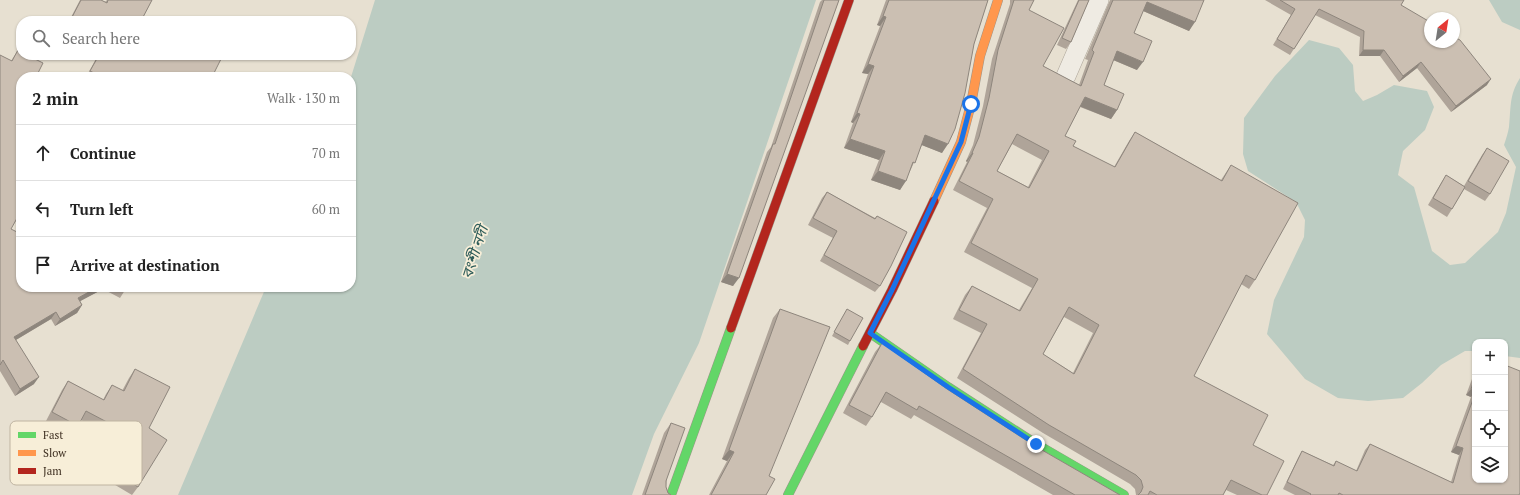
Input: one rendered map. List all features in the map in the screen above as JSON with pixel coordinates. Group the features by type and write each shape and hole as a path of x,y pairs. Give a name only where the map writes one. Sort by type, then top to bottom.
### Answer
{"street":[{"path":"671,495 849,0"},
{"path":"788,495 892,290 961,142 971,104 980,56 998,0"},
{"path":"1066,76 1099,0"},
{"path":"870,333 948,387 1036,444 1124,495"}],"water":[{"name":"বংশী নদী","path":"375,0 816,0 699,343 654,434 632,495 178,495 264,292 356,292 356,72 353,72"},
{"path":"1489,0 1520,0 1520,30 1502,22"},
{"path":"1309,40 1339,48 1353,65 1355,91 1363,101 1394,85 1427,91 1434,107 1425,130 1403,151 1398,175 1414,187 1432,251 1450,265 1465,263 1498,232 1506,213 1516,167 1504,145 1508,134 1512,96 1516,84 1520,78 1520,358 1508,356 1508,339 1472,339 1472,351 1465,351 1441,365 1403,398 1368,401 1338,398 1305,379 1267,334 1274,300 1304,237 1305,220 1296,202 1248,171 1243,154 1244,118 1275,76"}],"building":[{"path":"81,0 101,0 107,3 108,0 152,0 144,16 73,16"},
{"path":"824,0 839,0 739,278 727,274 773,144 775,144"},
{"path":"889,0 988,0 974,44 965,93 955,129 948,144 925,135 915,163 913,162 906,181 878,171 885,151 850,139 860,114 857,113 874,66 868,64 886,17 883,16"},
{"path":"1014,0 1034,0 1029,10 1064,28 1043,66 1081,86 1094,52 1092,50 1113,0 1204,0 1195,22 1147,2 1134,33 1152,41 1143,62 1117,51 1104,85 1124,94 1117,110 1085,97 1065,136 1076,141 1073,146 1115,167 1135,132 1222,181 1231,165 1298,203 1255,280 1246,275 1194,376 1268,415 1253,445 1284,461 1267,495 1262,495 1231,480 1223,495 1157,495 1150,491 1148,495 1138,495 1143,487 1141,480 1136,475 1049,425 963,369 987,324 959,310 972,286 1020,311 1038,279 971,243 993,199 959,181 979,137 989,98 998,50","holes":["1017,134 1049,151 1029,188 997,171","1069,307 1099,325 1074,374 1043,354"]},
{"path":"1079,0 1089,0 1071,42 1062,38"},
{"path":"1280,0 1404,0 1401,5 1424,18 1424,48 1460,48 1460,40 1491,79 1456,106 1421,62 1403,76 1384,50 1363,50 1364,31 1319,9 1294,49 1277,39 1295,9"},
{"path":"16,54 16,60 37,60 43,63 38,72 16,72 16,220 11,229 16,232 16,292 89,292 78,298 82,305 60,319 56,312 14,337 39,377 20,389 3,360 0,365 0,55 12,61"},
{"path":"96,60 220,60 214,72 90,71"},
{"path":"1487,148 1509,161 1490,194 1468,181"},
{"path":"1446,175 1465,187 1452,209 1433,198"},
{"path":"827,192 875,219 877,216 907,232 880,286 824,255 837,231 813,218"},
{"path":"780,309 830,327 769,476 775,479 766,495 711,495 734,452 729,450"},
{"path":"847,309 863,318 850,341 834,332"},
{"path":"882,343 947,389 1035,446 1120,495 1075,495 919,406 917,410 886,392 872,417 849,405"},
{"path":"1508,366 1520,371 1519,495 1343,495 1339,493 1338,495 1310,495 1311,494 1287,482 1302,451 1334,466 1336,461 1357,471 1370,444 1453,483 1463,448 1456,446 1472,402 1472,483 1508,483"},
{"path":"135,369 170,387 149,428 167,440 142,481 142,421 105,421 86,411 81,421 69,421 52,412 68,381 104,400 112,385 124,391"},
{"path":"671,423 685,428 666,481 668,493 671,495 645,495"}],"traffic: fast":[{"path":"671,495 731,328"},
{"path":"870,333 948,387 1036,444 1124,495"},
{"path":"788,495 863,346"}],"traffic: slow":[{"path":"934,201 961,142 971,104 980,56 998,0"}],"traffic: jam":[{"path":"731,328 849,0"},
{"path":"863,346 892,290 934,201"}],"route":[{"path":"971,104 961,142 947,174 870,333 948,387 1036,444"}]}
